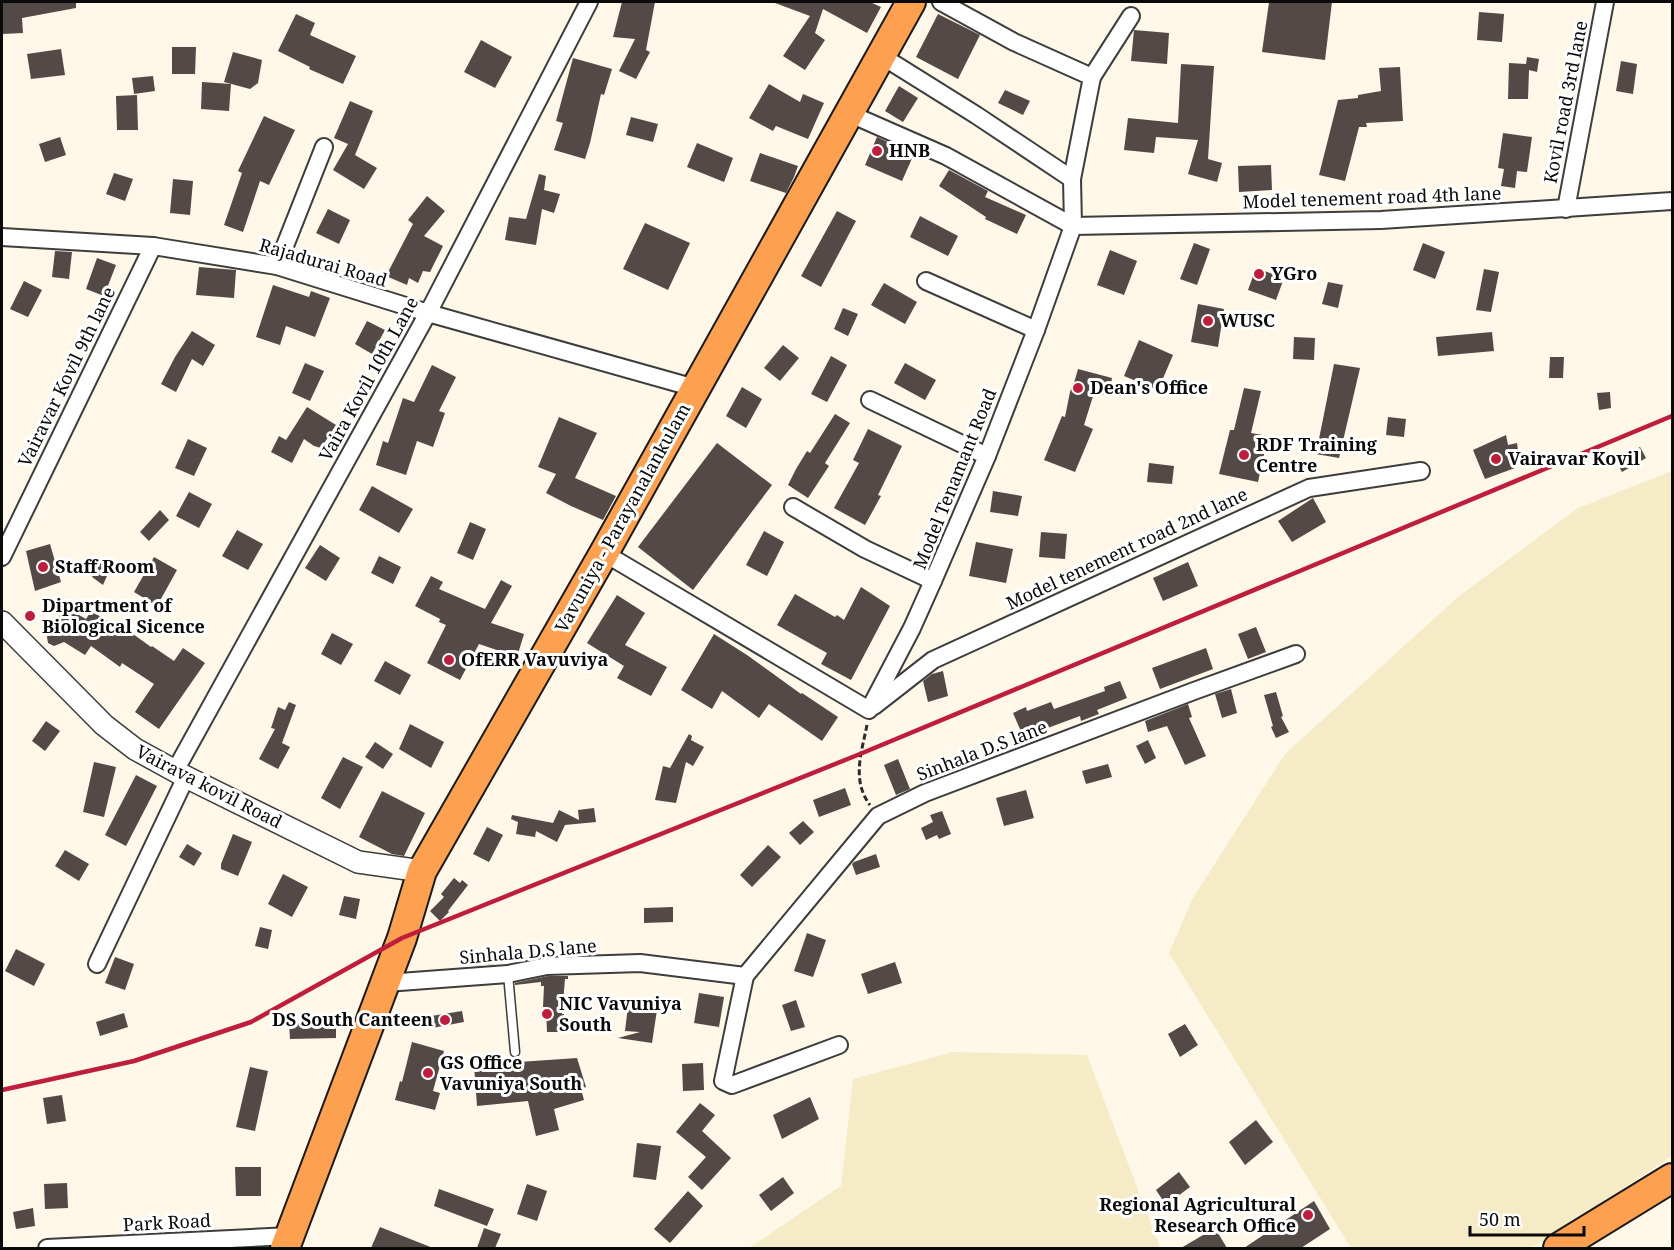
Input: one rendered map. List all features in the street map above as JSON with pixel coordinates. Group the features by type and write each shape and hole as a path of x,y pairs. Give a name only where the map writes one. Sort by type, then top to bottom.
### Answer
{"highway":[{"name":"Vavuniya - Parayanalankulam","path":"287,1242 386,983 423,871 604,554 911,2"},
{"path":"1558,1248 1672,1178"}],"street":[{"name":"Vaira Kovil 10th Lane","path":"97,963 180,774 428,314 589,2"},
{"path":"941,2 1014,42 1092,76 1131,16"},
{"name":"Kovil road 3rd lane","path":"1566,209 1605,2"},
{"path":"880,55 1072,179"},
{"name":"Model Tenamant Road","path":"869,710 912,628 933,581 987,456 1036,330 1072,226 1072,179 1092,76"},
{"path":"848,113 946,156 1072,226"},
{"path":"278,266 324,147"},
{"name":"Model tenement road 4th lane","path":"1072,226 1381,220 1672,201"},
{"name":"Rajadurai Road","path":"2,237 153,246 278,266 428,314 695,388"},
{"name":"Vairavar Kovil 9th lane","path":"2,558 153,246"},
{"path":"926,281 1036,330"},
{"path":"870,400 987,456"},
{"name":"Model tenement road 2nd lane","path":"869,710 933,660 1310,488 1421,471"},
{"path":"793,507 866,549 933,581"},
{"path":"604,554 869,710"},
{"name":"Vairava kovil Road","path":"2,622 104,725 135,749 180,774 358,862 423,871"},
{"name":"Sinhala D.S lane","path":"839,1045 732,1085 723,1082 745,976 878,816 935,789 1296,654"},
{"name":"Sinhala D.S lane","path":"386,983 508,974 547,966 640,963 745,976"},
{"name":"Park Road","path":"46,1248 287,1242"}],"lane":[{"path":"508,974 515,1052"}],"path":[{"path":"869,710 858,777 866,800 878,816"}],"shaded area":[{"path":"1672,471 1672,1156 1542,1242 1529,1248 1351,1248 1169,953 1193,898 1285,754 1458,597 1578,508"},
{"path":"953,1052 1087,1055 1160,1248 749,1248 841,1186 853,1079"}],"building":[{"path":"76,2 76,8 22,18 23,33 2,34 2,3"},
{"path":"622,2 655,2 646,50 650,52 636,79 619,71 635,39 613,37"},
{"path":"775,2 870,2 881,7 867,33 823,9 815,33 825,40 805,70 783,56 810,16"},
{"path":"1269,2 1332,2 1325,60 1262,52"},
{"path":"1479,12 1504,14 1502,42 1477,40"},
{"path":"296,14 315,23 310,35 356,56 343,84 309,69 310,67 278,51"},
{"path":"938,14 980,35 958,79 916,57"},
{"path":"1134,30 1169,33 1167,64 1131,61"},
{"path":"481,40 512,57 495,88 464,72"},
{"path":"172,47 196,47 195,74 172,74"},
{"path":"61,49 65,75 31,79 27,54"},
{"path":"233,52 262,60 258,83 250,89 224,82"},
{"path":"1527,57 1539,59 1537,72 1529,70 1528,99 1508,99 1509,63 1526,64"},
{"path":"573,58 612,69 604,95 601,94 585,159 554,150 563,123 556,121"},
{"path":"1621,61 1637,64 1633,94 1616,91"},
{"path":"1181,64 1214,66 1208,159 1222,163 1217,182 1188,174 1198,140 1156,137 1154,153 1124,150 1128,118 1178,123"},
{"path":"1400,67 1403,121 1366,123 1367,127 1359,127 1345,181 1319,175 1338,100 1358,98 1358,95 1381,91 1379,68"},
{"path":"153,76 155,91 134,94 132,78"},
{"path":"202,82 231,84 229,111 201,109"},
{"path":"769,84 800,102 803,94 824,103 808,139 776,126 773,131 749,118"},
{"path":"899,86 918,98 903,122 885,111"},
{"path":"1005,90 1030,101 1023,115 998,103"},
{"path":"137,95 138,130 117,130 116,96"},
{"path":"350,101 373,111 355,155 377,168 364,189 333,170 348,144 334,138"},
{"path":"264,116 295,130 269,185 260,181 243,232 224,225 242,173 238,171"},
{"path":"631,117 658,124 653,142 626,135"},
{"path":"1503,133 1532,137 1527,172 1517,171 1515,188 1501,186 1504,169 1498,168"},
{"path":"60,137 66,155 45,162 39,144"},
{"path":"877,137 914,154 902,181 865,165"},
{"path":"697,143 733,158 724,182 687,167"},
{"path":"760,153 798,166 786,193 750,181"},
{"path":"1271,165 1272,190 1239,192 1238,166"},
{"path":"949,170 988,191 985,197 1026,215 1017,234 985,219 986,217 939,186"},
{"path":"114,173 133,179 125,201 106,194"},
{"path":"539,174 546,176 544,190 560,194 554,213 542,209 536,245 505,240 509,217 526,219"},
{"path":"173,179 193,181 190,215 170,213"},
{"path":"427,196 445,211 424,236 443,246 430,272 423,271 418,283 409,278 407,285 386,276 413,224 408,220"},
{"path":"328,209 350,220 339,244 316,233"},
{"path":"837,211 856,221 821,287 801,276"},
{"path":"920,216 958,236 948,256 910,237"},
{"path":"645,223 690,243 668,290 623,269"},
{"path":"1194,243 1210,249 1197,285 1180,279"},
{"path":"1423,243 1445,252 1435,279 1413,270"},
{"path":"1110,250 1137,261 1124,295 1097,285"},
{"path":"55,251 72,252 69,279 52,277"},
{"path":"97,258 116,265 104,296 86,289"},
{"path":"199,267 236,270 234,298 196,295"},
{"path":"1256,268 1284,278 1276,300 1248,290"},
{"path":"1484,269 1499,272 1491,312 1476,310"},
{"path":"24,281 42,290 28,317 10,309"},
{"path":"1328,282 1343,285 1338,308 1322,304"},
{"path":"884,283 917,302 905,324 871,305"},
{"path":"273,285 309,297 311,291 330,298 315,337 286,326 280,345 256,337"},
{"path":"1198,304 1224,309 1218,347 1191,342"},
{"path":"843,308 858,314 848,336 834,329"},
{"path":"367,321 385,330 372,354 355,344"},
{"path":"192,331 215,345 203,366 192,359 176,392 161,384"},
{"path":"1492,332 1494,351 1438,356 1436,337"},
{"path":"1294,337 1315,338 1314,360 1293,359"},
{"path":"1139,340 1173,355 1158,390 1124,376"},
{"path":"783,345 799,358 780,381 764,368"},
{"path":"831,356 847,365 827,402 811,394"},
{"path":"1550,357 1564,357 1563,378 1549,378"},
{"path":"305,363 324,371 310,401 292,393"},
{"path":"905,363 936,380 925,400 894,383"},
{"path":"1334,364 1360,368 1339,458 1316,454"},
{"path":"432,365 456,377 439,411 445,413 433,447 417,441 406,475 376,465 383,441 388,443 403,398 414,402"},
{"path":"1078,369 1112,378 1109,396 1094,393 1084,425 1093,429 1075,472 1044,460 1062,416 1065,417"},
{"path":"742,387 762,399 746,428 726,416"},
{"name":"RDF Training Centre","path":"1244,388 1261,391 1251,433 1268,436 1258,482 1219,474 1230,430 1234,430"},
{"path":"1610,392 1611,408 1599,410 1597,393"},
{"path":"307,407 336,425 321,448 304,439 292,463 271,452 279,436 286,440"},
{"path":"835,414 850,423 825,463 829,466 808,498 788,485 807,451 810,453"},
{"path":"559,417 597,433 575,478 616,496 603,520 546,493 556,474 538,467"},
{"path":"1388,417 1406,419 1404,437 1386,435"},
{"path":"868,429 902,446 878,495 881,496 865,525 834,508 859,463 853,460"},
{"name":"Vairavar Kovil","path":"1506,435 1508,445 1517,443 1519,457 1512,460 1515,468 1485,479 1473,450"},
{"path":"188,439 207,448 194,476 175,468"},
{"path":"717,443 772,485 693,590 638,547"},
{"path":"1640,447 1646,458 1622,472 1616,461"},
{"path":"1149,463 1174,466 1172,484 1147,482"},
{"path":"372,486 413,509 399,533 359,510"},
{"path":"993,491 1022,496 1018,516 990,512"},
{"path":"189,492 212,504 199,528 176,516"},
{"path":"1313,498 1326,522 1292,542 1278,521"},
{"path":"160,510 169,520 149,541 140,532"},
{"path":"470,522 486,529 473,560 457,553"},
{"path":"237,530 263,544 248,570 222,556"},
{"path":"764,531 784,542 767,576 746,565"},
{"path":"1041,532 1067,534 1065,559 1039,557"},
{"path":"976,542 1013,549 1006,583 969,576"},
{"name":"Staff Room","path":"50,544 61,582 35,591 26,551"},
{"path":"320,545 340,558 326,581 305,568"},
{"path":"379,556 401,567 393,584 371,573"},
{"path":"154,557 177,570 157,606 134,592"},
{"path":"1188,562 1198,586 1163,601 1153,578"},
{"path":"100,563 110,569 103,585 92,577"},
{"path":"431,576 443,582 439,589 485,609 501,580 512,586 491,623 524,634 517,657 479,644 460,680 427,663 446,625 439,622 440,619 415,606"},
{"path":"861,587 890,606 851,680 821,664 827,653 777,625 795,594 844,620"},
{"path":"617,595 645,613 625,645 667,667 651,696 617,678 624,666 587,643"},
{"path":"65,607 86,619 91,611 113,624 115,621 174,661 183,648 205,663 159,729 135,712 154,684 122,663 120,667 91,646 85,655 64,642 54,646 48,643 48,634 56,625 54,624"},
{"path":"1256,627 1266,652 1248,659 1238,634"},
{"path":"332,633 353,644 341,665 321,654"},
{"path":"714,634 838,717 822,741 769,704 759,718 722,691 712,709 681,690"},
{"path":"1206,648 1213,669 1160,689 1152,668"},
{"path":"385,661 411,675 400,695 374,681"},
{"path":"943,671 948,696 928,702 923,681 932,674"},
{"path":"1120,681 1127,698 1097,710 1099,714 1081,721 1080,716 1023,736 1013,713 1026,707 1027,711 1051,702 1054,709 1105,691 1104,687"},
{"path":"1231,689 1237,713 1222,718 1215,694"},
{"path":"1276,692 1283,716 1281,717 1289,732 1276,738 1271,727 1273,726 1264,695"},
{"path":"289,702 296,705 282,743 290,747 278,769 259,759 275,729 271,728 278,707 285,710"},
{"path":"1188,704 1192,717 1189,718 1206,756 1185,765 1167,726 1148,732 1145,721"},
{"path":"46,721 60,731 45,751 32,741"},
{"path":"410,724 444,742 431,768 399,749"},
{"path":"689,734 692,736 691,740 704,747 693,766 686,762 676,803 655,800 663,766 670,768"},
{"path":"1148,740 1156,758 1145,764 1136,746"},
{"path":"375,742 393,754 383,769 365,757"},
{"path":"343,757 363,767 340,809 321,798"},
{"path":"898,759 910,789 896,795 884,765"},
{"path":"94,762 116,767 104,817 83,812"},
{"path":"1108,764 1112,777 1086,784 1082,771"},
{"path":"136,775 157,786 126,846 105,835"},
{"path":"845,788 851,805 819,817 813,800"},
{"path":"1026,790 1034,818 1004,826 996,798"},
{"path":"382,791 425,813 404,856 392,854 359,837"},
{"path":"594,808 596,822 565,825 557,842 536,831 535,837 516,834 518,822 511,819 512,815 553,823 559,810 579,820 578,810"},
{"path":"942,811 951,834 939,839 937,835 926,840 921,828 933,822 930,815"},
{"path":"803,821 814,832 800,845 789,833"},
{"path":"487,827 503,835 489,862 473,854"},
{"path":"233,834 252,842 238,876 221,869"},
{"path":"187,844 202,853 194,866 179,857"},
{"path":"768,845 781,857 752,887 740,875"},
{"path":"65,850 89,864 79,881 55,866"},
{"path":"876,854 880,867 856,875 852,864"},
{"path":"283,874 308,887 292,917 268,904"},
{"path":"454,878 468,885 440,921 430,911 444,897 441,894"},
{"path":"344,896 360,899 356,919 339,915"},
{"path":"673,907 673,922 644,923 644,908"},
{"path":"260,927 272,930 268,949 255,946"},
{"path":"807,933 826,940 813,977 794,971"},
{"path":"16,949 45,964 34,986 5,971"},
{"path":"489,949 494,964 472,966 469,956"},
{"path":"115,957 134,964 125,990 105,983"},
{"path":"895,962 902,983 868,994 861,974"},
{"path":"548,976 568,976 568,979 565,979 562,1014 564,1014 565,1032 547,1032 546,1007 543,1007 544,986 541,986 541,982 515,985 515,983"},
{"path":"699,993 724,997 719,1027 694,1023"},
{"path":"796,1000 805,1027 791,1031 782,1005"},
{"path":"628,1006 657,1010 652,1043 618,1038 640,1032 625,1031"},
{"name":"DS South Canteen","path":"462,1011 464,1022 427,1029 425,1017"},
{"path":"124,1013 128,1027 100,1036 96,1022"},
{"path":"336,1022 336,1038 290,1039 289,1023"},
{"path":"1185,1024 1198,1045 1180,1057 1168,1034"},
{"name":"GS Office Vavuniya South","path":"412,1042 444,1051 433,1091 440,1093 435,1110 395,1100"},
{"path":"577,1058 586,1087 581,1089 584,1100 554,1109 559,1130 536,1136 528,1101 477,1106 474,1065"},
{"path":"703,1063 704,1090 683,1091 682,1064"},
{"path":"250,1067 268,1071 255,1131 236,1127"},
{"path":"62,1095 66,1121 47,1124 43,1098"},
{"path":"810,1097 819,1119 782,1139 773,1115"},
{"path":"700,1103 715,1115 702,1131 731,1158 702,1190 688,1177 706,1157 676,1132"},
{"path":"1256,1120 1273,1142 1245,1165 1229,1142"},
{"path":"637,1143 661,1146 656,1180 633,1177"},
{"path":"235,1167 261,1167 261,1196 236,1196"},
{"path":"1179,1172 1190,1187 1166,1205 1156,1190"},
{"path":"783,1177 794,1193 771,1211 759,1195"},
{"path":"67,1183 68,1208 45,1209 44,1184"},
{"path":"527,1184 547,1191 537,1221 517,1214"},
{"path":"439,1189 494,1209 487,1226 434,1206"},
{"path":"688,1191 703,1206 670,1243 654,1229"},
{"name":"Regional Agricultural Research Office","path":"1314,1201 1330,1229 1301,1248 1244,1248"},
{"path":"33,1208 35,1226 16,1229 13,1212"},
{"path":"380,1227 433,1248 371,1248"},
{"path":"484,1228 501,1234 495,1248 477,1248"},
{"path":"1215,1228 1227,1248 1181,1248"}],"railway":[{"path":"2,1090 134,1061 251,1022 402,938 860,754 1672,416"}],"place":[{"name":"HNB","path":"877,151"},
{"name":"YGro","path":"1259,274"},
{"name":"WUSC","path":"1208,321"},
{"name":"Dean's Office","path":"1078,388"},
{"name":"RDF Training Centre","path":"1244,455"},
{"name":"Vairavar Kovil","path":"1496,459"},
{"name":"Staff Room","path":"43,567"},
{"name":"Dipartment of Biological Sicence","path":"30,616"},
{"name":"OfERR Vavuviya","path":"449,660"},
{"name":"NIC Vavuniya South","path":"547,1014"},
{"name":"DS South Canteen","path":"445,1020"},
{"name":"GS Office Vavuniya South","path":"428,1073"},
{"name":"Regional Agricultural Research Office","path":"1308,1215"}]}
